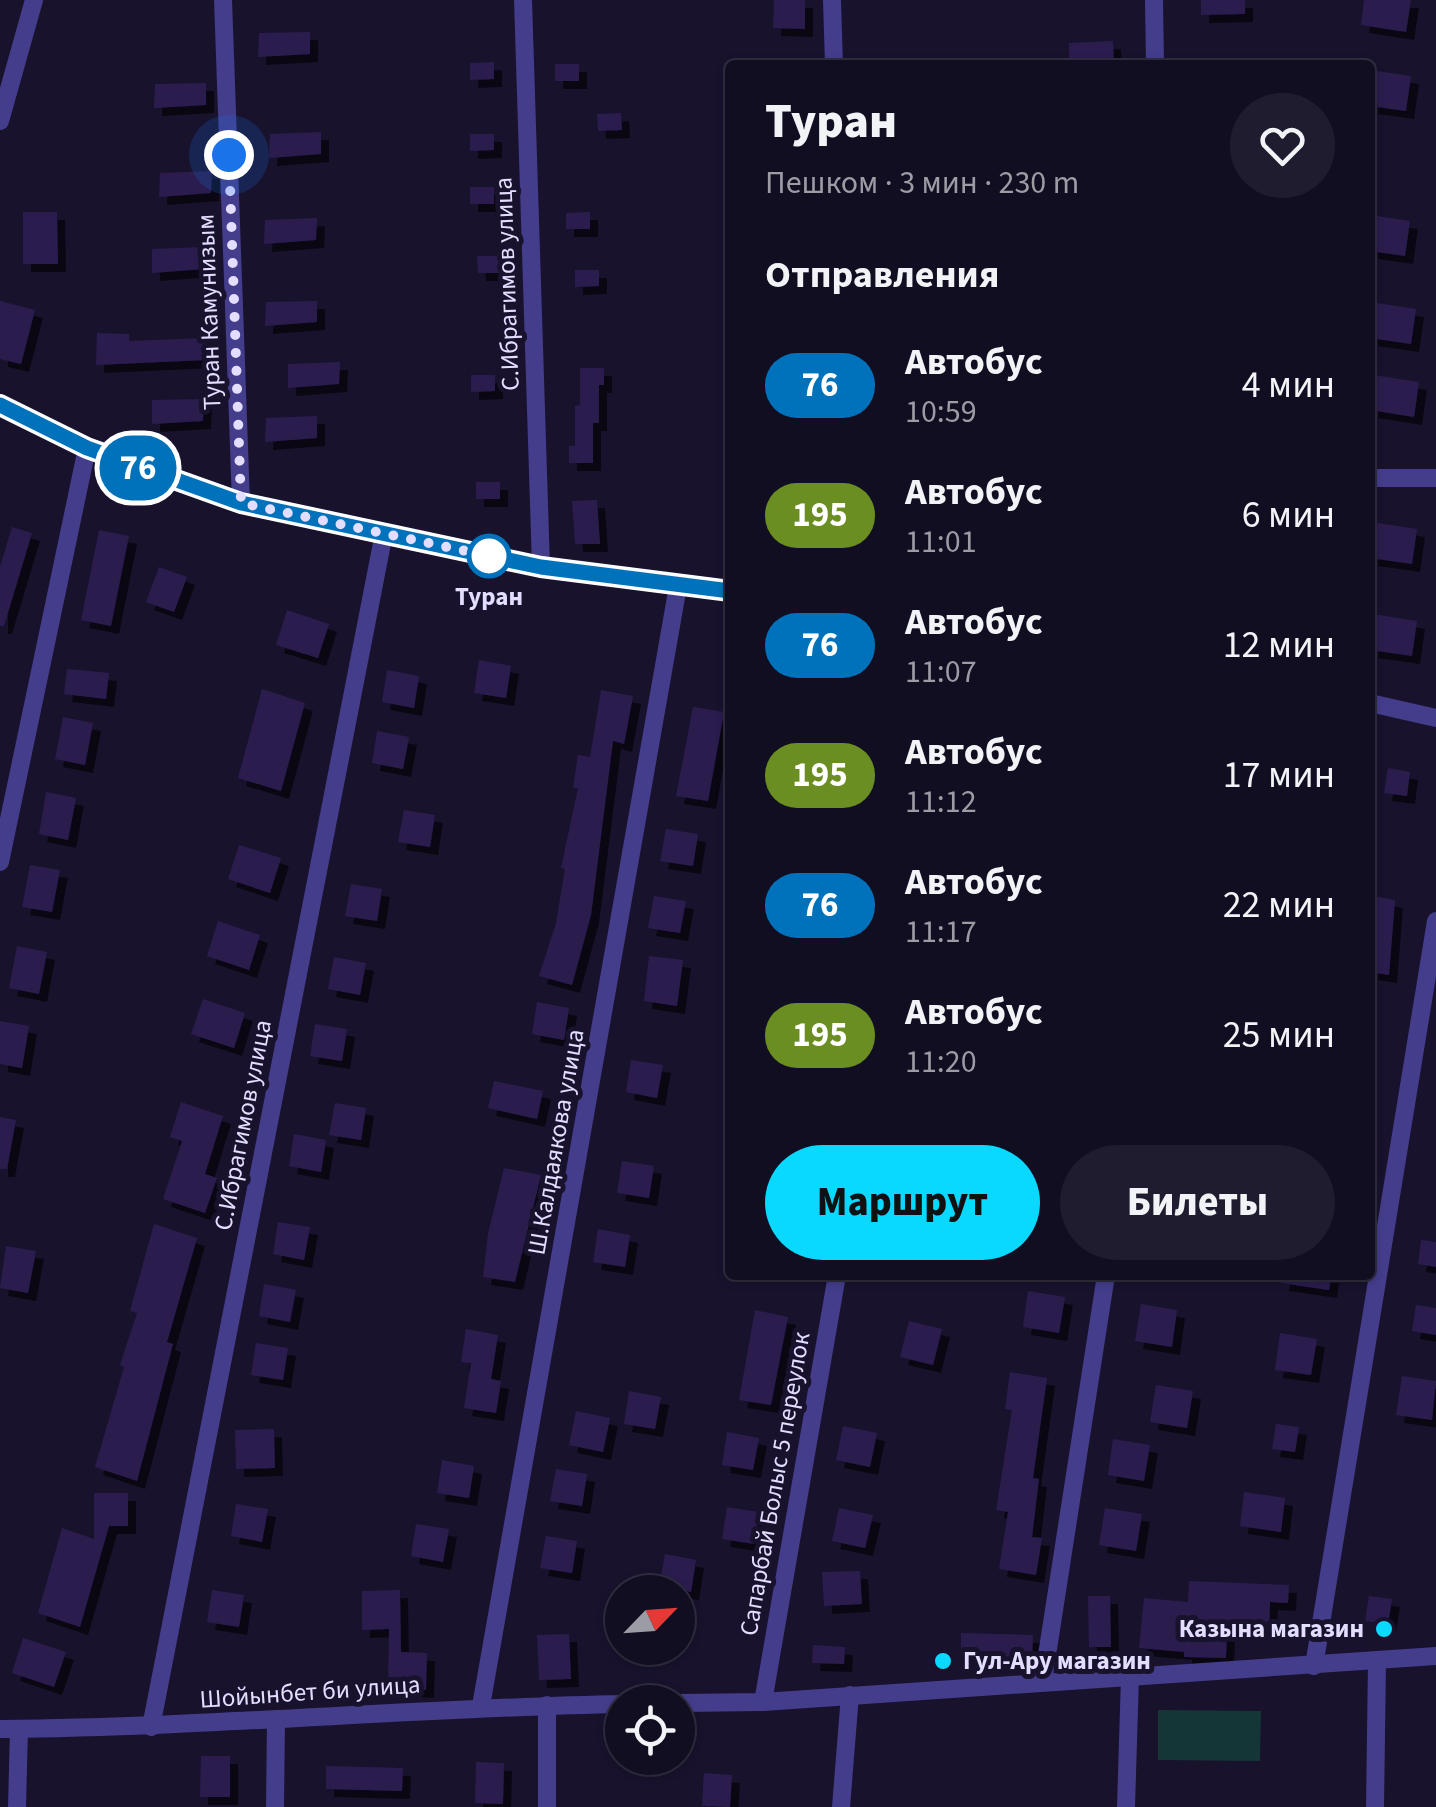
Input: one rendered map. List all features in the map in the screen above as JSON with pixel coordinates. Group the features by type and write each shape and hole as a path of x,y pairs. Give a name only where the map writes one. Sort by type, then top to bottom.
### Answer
{"street":[{"path":"0,121 34,0"},
{"name":"Туран Камунизым","path":"224,0 241,503"},
{"name":"С.Ибрагимов улица","path":"523,0 541,567"},
{"path":"832,0 834,60"},
{"path":"1154,0 1154,60"},
{"path":"0,405 87,448 241,503 541,567 725,591"},
{"path":"0,862 87,448"},
{"path":"1375,478 1436,478"},
{"name":"С.Ибрагимов улица","path":"151,1727 384,534"},
{"name":"Ш.Калдаякова улица","path":"482,1706 678,586"},
{"path":"1375,703 1436,718"},
{"path":"1314,1666 1436,921"},
{"name":"Сапарбай Болыс 5 переулок","path":"763,1702 836,1280"},
{"path":"1042,1680 1105,1280"},
{"path":"695,1703 763,1702 1436,1656"},
{"path":"1375,1807 1377,1662"},
{"path":"1126,1807 1130,1676"},
{"path":"842,1807 850,1695"},
{"name":"Шойынбет би улица","path":"10,1729 151,1727 482,1706 605,1704"},
{"path":"547,1705 547,1807"},
{"path":"276,1720 276,1807"},
{"path":"10,1729 17,1807"}],"green space":[{"path":"1158,1710 1261,1711 1260,1761 1158,1760"}],"building":[{"path":"774,0 805,0 805,29 773,28"},
{"path":"1201,0 1245,0 1245,14 1201,15"},
{"path":"1364,0 1411,0 1406,32 1361,25"},
{"path":"310,32 310,54 258,57 259,33"},
{"path":"1113,41 1114,60 1069,60 1069,43"},
{"path":"494,62 494,79 470,80 470,63"},
{"path":"555,64 579,64 579,81 555,81"},
{"path":"1375,71 1411,76 1406,111 1375,107"},
{"path":"206,83 206,105 154,108 155,84"},
{"path":"621,113 622,130 598,131 597,114"},
{"path":"321,132 321,154 269,158 270,134"},
{"path":"470,134 494,134 494,150 470,151"},
{"path":"212,171 211,193 159,197 160,173"},
{"path":"470,187 494,187 494,204 470,204"},
{"path":"23,212 57,212 58,264 23,264"},
{"path":"590,212 590,229 566,229 566,213"},
{"path":"1375,216 1410,221 1405,256 1375,252"},
{"path":"317,218 316,240 264,244 265,220"},
{"path":"204,247 204,269 152,273 152,249"},
{"path":"477,256 501,256 502,273 478,273"},
{"path":"575,270 599,270 599,286 575,287"},
{"path":"0,301 35,310 21,364 0,359"},
{"path":"317,301 317,322 265,326 266,302"},
{"path":"1375,303 1416,309 1411,344 1375,339"},
{"path":"97,333 129,334 129,341 206,338 206,360 96,365"},
{"path":"340,362 339,384 288,388 288,364"},
{"path":"580,368 604,368 604,385 599,385 599,423 593,423 593,463 569,463 569,446 575,446 575,406 580,405"},
{"path":"471,375 495,375 495,391 471,392"},
{"path":"1375,375 1419,382 1414,417 1375,411"},
{"path":"204,399 203,421 152,424 152,400"},
{"path":"317,416 317,438 265,442 266,418"},
{"path":"476,482 500,482 500,499 476,499"},
{"path":"597,500 600,544 575,544 572,501"},
{"path":"1375,523 1417,529 1412,564 1375,559"},
{"path":"12,527 32,533 4,626 0,626 0,567"},
{"path":"99,530 129,536 111,626 81,620"},
{"path":"159,567 187,577 174,612 146,602"},
{"path":"287,610 329,624 318,658 276,645"},
{"path":"1375,614 1417,621 1412,656 1375,651"},
{"path":"479,660 511,666 506,698 474,693"},
{"path":"67,669 109,673 106,699 64,694"},
{"path":"387,670 419,676 414,708 382,702"},
{"path":"262,689 305,703 281,791 238,778"},
{"path":"601,690 633,696 624,744 613,741 591,915 572,985 539,976 556,923 565,869 561,868 578,788 573,788 578,755 590,757"},
{"path":"693,707 724,712 708,801 676,796"},
{"path":"63,717 93,723 85,765 55,759"},
{"path":"377,731 409,737 403,769 372,763"},
{"path":"1388,768 1410,772 1407,796 1384,793"},
{"path":"46,792 76,798 68,840 39,834"},
{"path":"404,810 435,815 430,847 398,842"},
{"path":"666,829 698,834 693,866 660,861"},
{"path":"239,845 281,858 270,893 228,879"},
{"path":"30,865 60,870 52,912 22,907"},
{"path":"351,884 382,889 377,921 345,916"},
{"path":"654,896 686,901 680,933 648,928"},
{"path":"1375,896 1395,900 1389,975 1375,973"},
{"path":"218,921 260,935 249,970 207,956"},
{"path":"17,946 47,952 39,994 9,988"},
{"path":"649,956 683,960 677,1006 644,1001"},
{"path":"334,957 366,963 360,995 328,989"},
{"path":"203,999 245,1013 234,1048 191,1034"},
{"path":"537,1002 569,1008 564,1040 532,1034"},
{"path":"0,1021 29,1026 22,1068 0,1064"},
{"path":"315,1024 347,1029 342,1061 310,1056"},
{"path":"631,1060 663,1065 657,1098 626,1092"},
{"path":"494,1081 543,1091 537,1119 488,1108"},
{"path":"181,1102 223,1116 205,1174 217,1178 205,1213 163,1199 182,1141 170,1137"},
{"path":"335,1103 366,1108 361,1140 329,1135"},
{"path":"0,1117 16,1120 7,1169 0,1169"},
{"path":"294,1134 326,1140 321,1172 289,1166"},
{"path":"622,1161 654,1166 649,1198 617,1193"},
{"path":"504,1168 541,1175 515,1282 483,1277 488,1234"},
{"path":"278,1222 310,1227 304,1260 273,1254"},
{"path":"154,1224 197,1238 167,1342 173,1344 137,1481 95,1467 124,1367 120,1365 137,1313 130,1311"},
{"path":"598,1229 630,1235 625,1267 593,1262"},
{"path":"1421,1240 1436,1242 1436,1267 1418,1264"},
{"path":"6,1246 36,1251 28,1293 0,1288"},
{"path":"1281,1280 1330,1280 1329,1290 1281,1283"},
{"path":"264,1284 296,1290 290,1322 259,1316"},
{"path":"1028,1291 1065,1297 1059,1333 1023,1327"},
{"path":"1141,1304 1177,1310 1172,1347 1135,1341"},
{"path":"1416,1305 1436,1308 1436,1335 1412,1331"},
{"path":"755,1310 788,1317 771,1405 739,1400"},
{"path":"909,1321 942,1329 933,1365 900,1357"},
{"path":"466,1329 498,1335 491,1379 501,1381 496,1413 464,1408 471,1363 461,1362"},
{"path":"1280,1333 1317,1339 1311,1375 1275,1370"},
{"path":"256,1343 288,1348 283,1380 251,1375"},
{"path":"1010,1372 1047,1378 1033,1478 1039,1479 1032,1537 1042,1538 1036,1575 999,1569 1008,1512 996,1510 1012,1410 1005,1409"},
{"path":"1402,1376 1436,1381 1432,1420 1396,1415"},
{"path":"1156,1385 1193,1391 1187,1428 1150,1422"},
{"path":"629,1391 661,1397 655,1429 624,1424"},
{"path":"576,1411 610,1418 603,1452 569,1445"},
{"path":"1276,1424 1299,1427 1295,1452 1272,1449"},
{"path":"843,1426 877,1433 870,1467 836,1460"},
{"path":"274,1429 275,1468 236,1469 235,1430"},
{"path":"727,1432 759,1438 753,1470 722,1465"},
{"path":"1113,1439 1150,1445 1144,1481 1108,1475"},
{"path":"442,1460 474,1466 469,1498 437,1493"},
{"path":"556,1469 587,1474 582,1506 550,1501"},
{"path":"1244,1492 1285,1498 1281,1532 1240,1526"},
{"path":"94,1493 128,1493 128,1526 109,1526 80,1627 38,1613 62,1528 94,1539"},
{"path":"236,1504 268,1509 262,1542 231,1536"},
{"path":"727,1507 759,1512 754,1544 722,1539"},
{"path":"839,1508 873,1515 865,1548 832,1541"},
{"path":"1105,1508 1142,1514 1136,1551 1099,1545"},
{"path":"416,1524 449,1529 443,1562 411,1556"},
{"path":"546,1536 577,1541 572,1573 540,1568"},
{"path":"665,1554 696,1560 694,1575 661,1575"},
{"path":"860,1571 862,1604 824,1606 822,1572"},
{"path":"1189,1581 1289,1585 1288,1603 1270,1602 1269,1632 1227,1631 1226,1658 1184,1657 1184,1652 1139,1648 1144,1598 1188,1602"},
{"path":"212,1590 244,1595 239,1627 207,1622"},
{"path":"400,1590 401,1652 427,1653 426,1690 388,1688 389,1629 362,1630 362,1591"},
{"path":"1088,1596 1110,1596 1111,1647 1089,1647"},
{"path":"1369,1596 1392,1599 1388,1624 1365,1621"},
{"path":"961,1633 1033,1635 1032,1658 961,1656"},
{"path":"569,1634 571,1679 539,1680 537,1635"},
{"path":"23,1638 66,1652 54,1687 12,1673"},
{"path":"813,1645 845,1647 844,1664 812,1663"},
{"path":"201,1756 230,1756 230,1797 200,1797"},
{"path":"476,1762 504,1763 503,1804 475,1803"},
{"path":"326,1766 403,1768 402,1791 326,1789"},
{"path":"704,1773 732,1775 730,1807 702,1806"}],"bus line":[{"name":"76","path":"0,405 87,448 167,480 241,503 541,567 725,591"}],"place":[{"name":"Туран","path":"489,556"},
{"name":"Казына магазин","path":"1384,1629"},
{"name":"Гул-Ару магазин","path":"943,1661"}],"route":[{"path":"229,155 241,503 489,556"}]}
